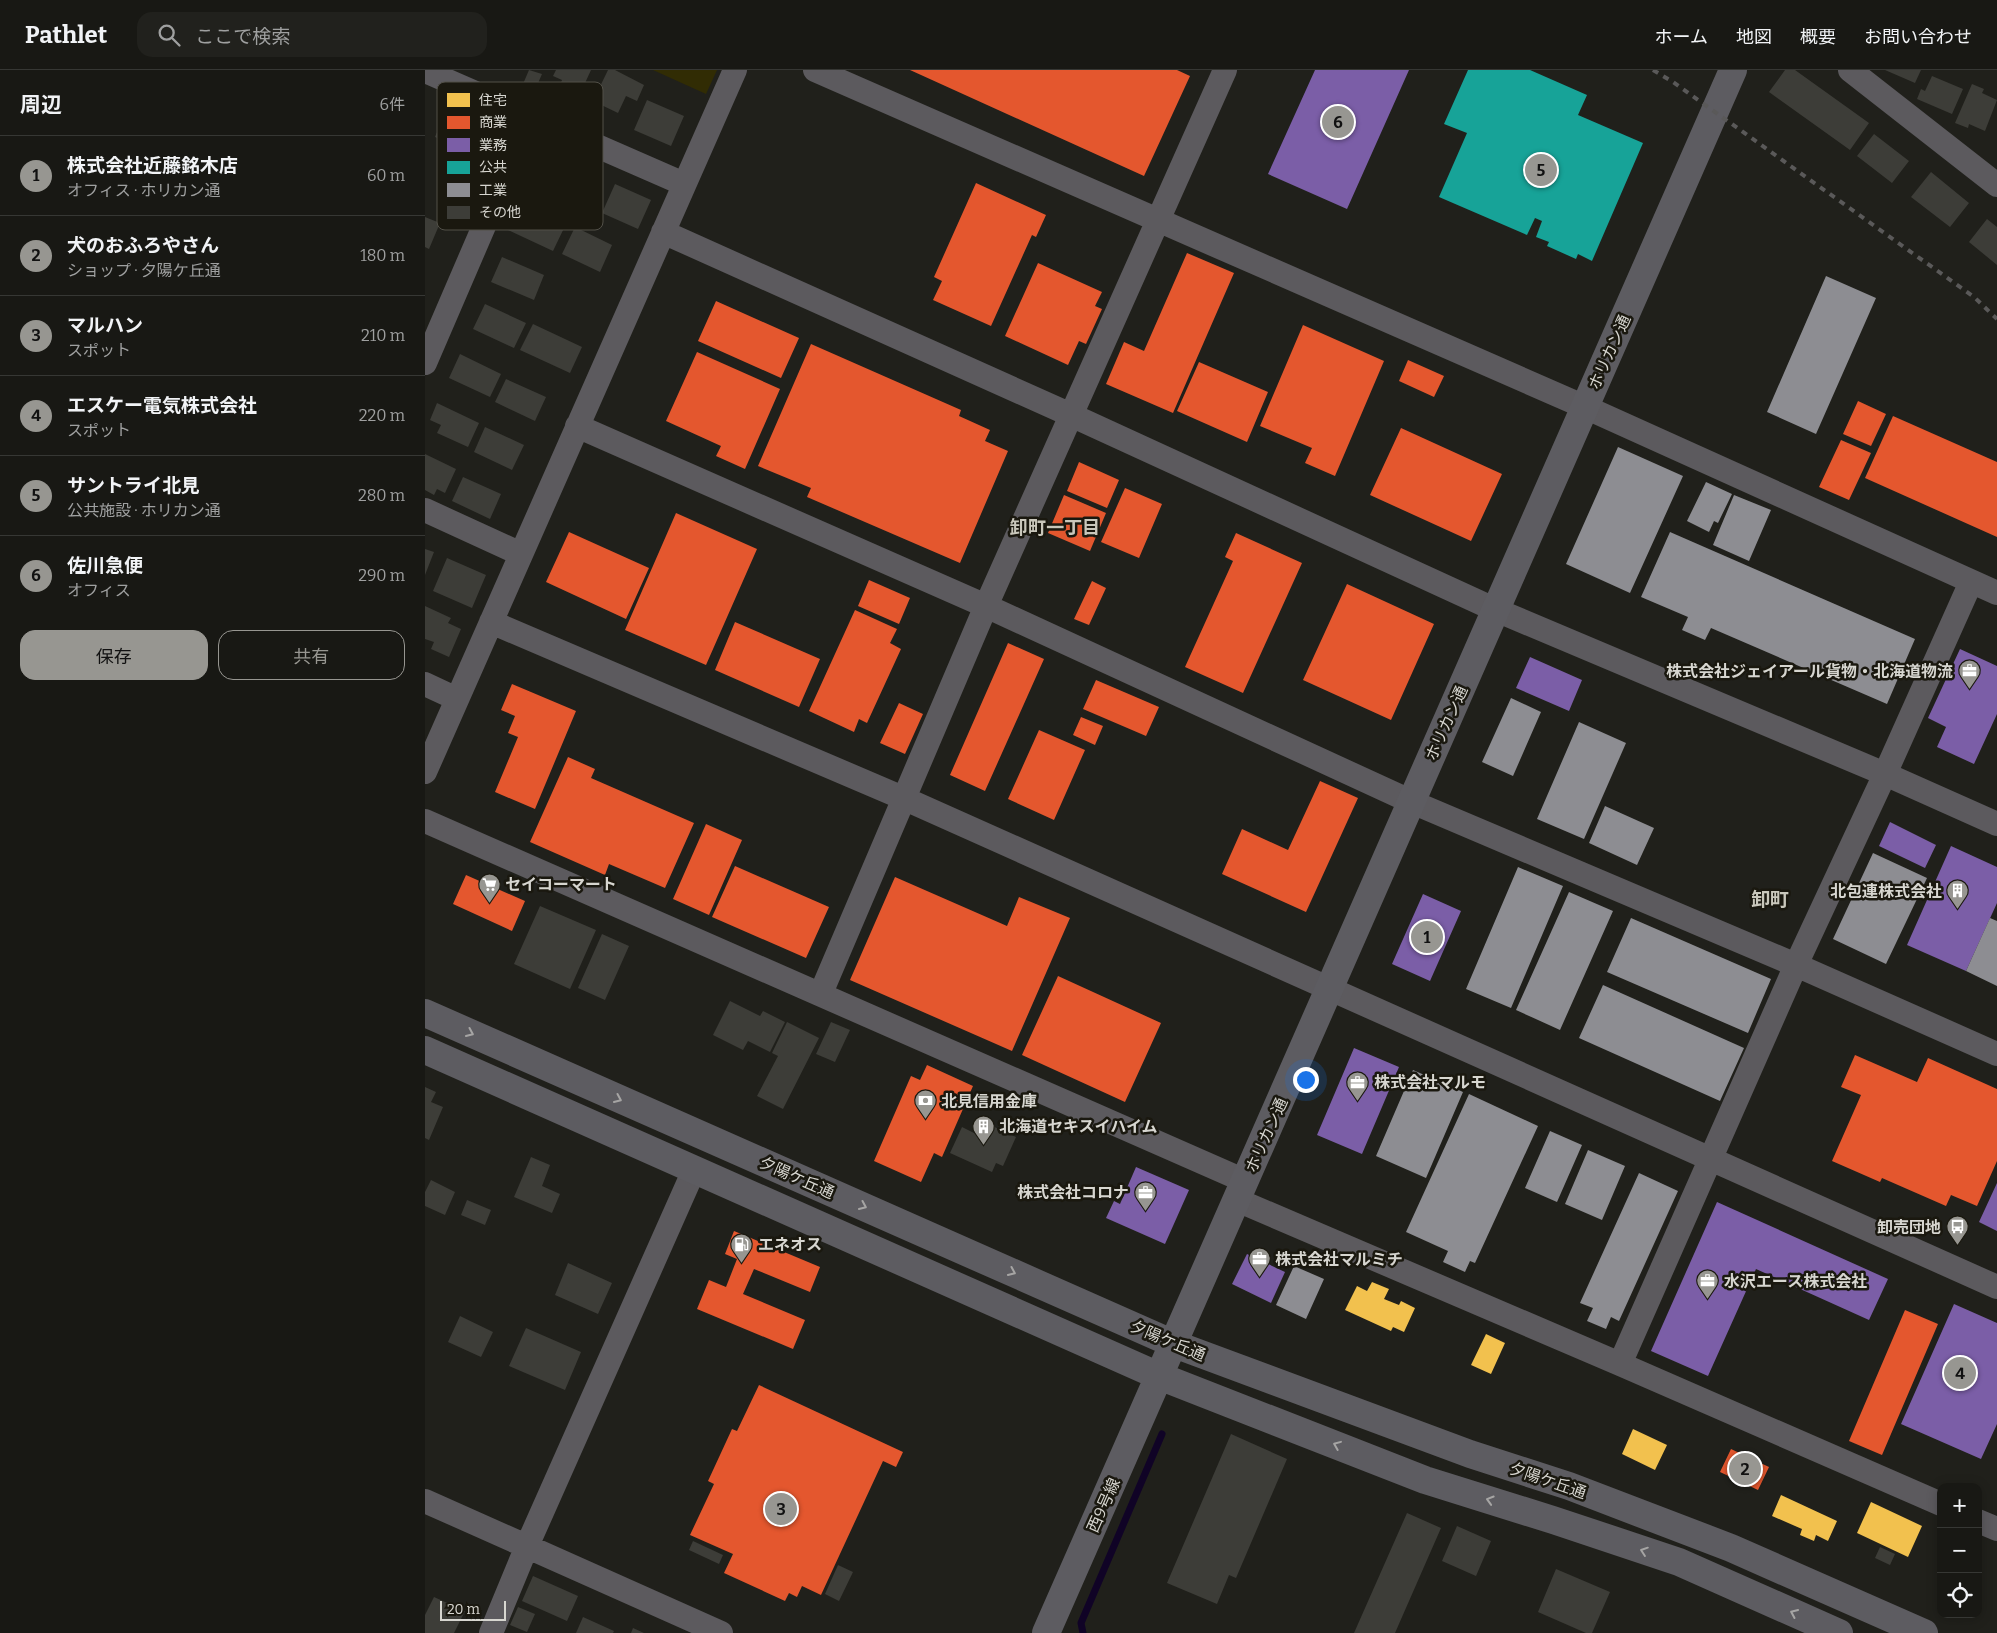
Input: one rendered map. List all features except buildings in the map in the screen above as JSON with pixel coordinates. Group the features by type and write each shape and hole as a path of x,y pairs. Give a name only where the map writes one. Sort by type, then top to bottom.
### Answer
{"street":[{"path":"425,772 735,70"},
{"path":"815,70 1585,406 1997,593"},
{"path":"821,993 986,606 1225,70"},
{"name":"ホリカン通","path":"1159,1376 1733,70"},
{"path":"1850,70 1997,185"},
{"path":"425,71 450,82"},
{"path":"603,149 684,184"},
{"path":"425,363 482,230"},
{"path":"663,232 1071,414 1496,610 1885,774 1997,824"},
{"path":"577,426 986,606 1412,802 1796,965 1997,1054"},
{"path":"425,510 521,554"},
{"path":"1621,1364 1796,965 1885,774 1971,582"},
{"path":"491,622 903,798 1997,1287"},
{"path":"425,684 457,699"},
{"path":"425,820 821,993 1241,1191 1621,1364 1937,1502"},
{"name":"夕陽ケ丘通","path":"425,1013 1174,1344 1470,1454 1569,1486 1713,1541 1924,1633"},
{"path":"425,1050 1159,1376 1425,1480 1679,1562 1839,1633"},
{"path":"491,1633 527,1546 694,1170"},
{"name":"西9号線","path":"1045,1633 1159,1376"},
{"path":"425,1501 721,1633"},
{"path":"1982,1523 1997,1529"}],"shaded area":[{"path":"653,70 717,70 706,94"}],"waterway":[{"path":"1083,1633 1081,1623 1162,1434"}],"railway":[{"path":"1653,70 1673,82 1974,297 1997,319"}],"place":[{"name":"佐川急便","path":"1338,122"},
{"name":"サントライ北見","path":"1541,170"},
{"name":"株式会社ジェイアール貨物・北海道物流","path":"1969,690"},
{"name":"セイコーマート","path":"489,903"},
{"name":"北包連株式会社","path":"1958,910"},
{"name":"株式会社近藤銘木店","path":"1427,937"},
{"name":"株式会社マルモ","path":"1358,1101"},
{"name":"北見信用金庫","path":"925,1120"},
{"name":"北海道セキスイハイム","path":"983,1145"},
{"name":"株式会社コロナ","path":"1145,1211"},
{"name":"卸売団地","path":"1957,1246"},
{"name":"エネオス","path":"742,1263"},
{"name":"株式会社マルミチ","path":"1259,1278"},
{"name":"水沢エース株式会社","path":"1708,1300"},
{"name":"エスケー電気株式会社","path":"1960,1373"},
{"name":"犬のおふろやさん","path":"1745,1469"},
{"name":"マルハン","path":"781,1509"}],"district":[{"name":"卸町一丁目","path":"1055,528"},
{"name":"卸町","path":"1770,899"}]}
